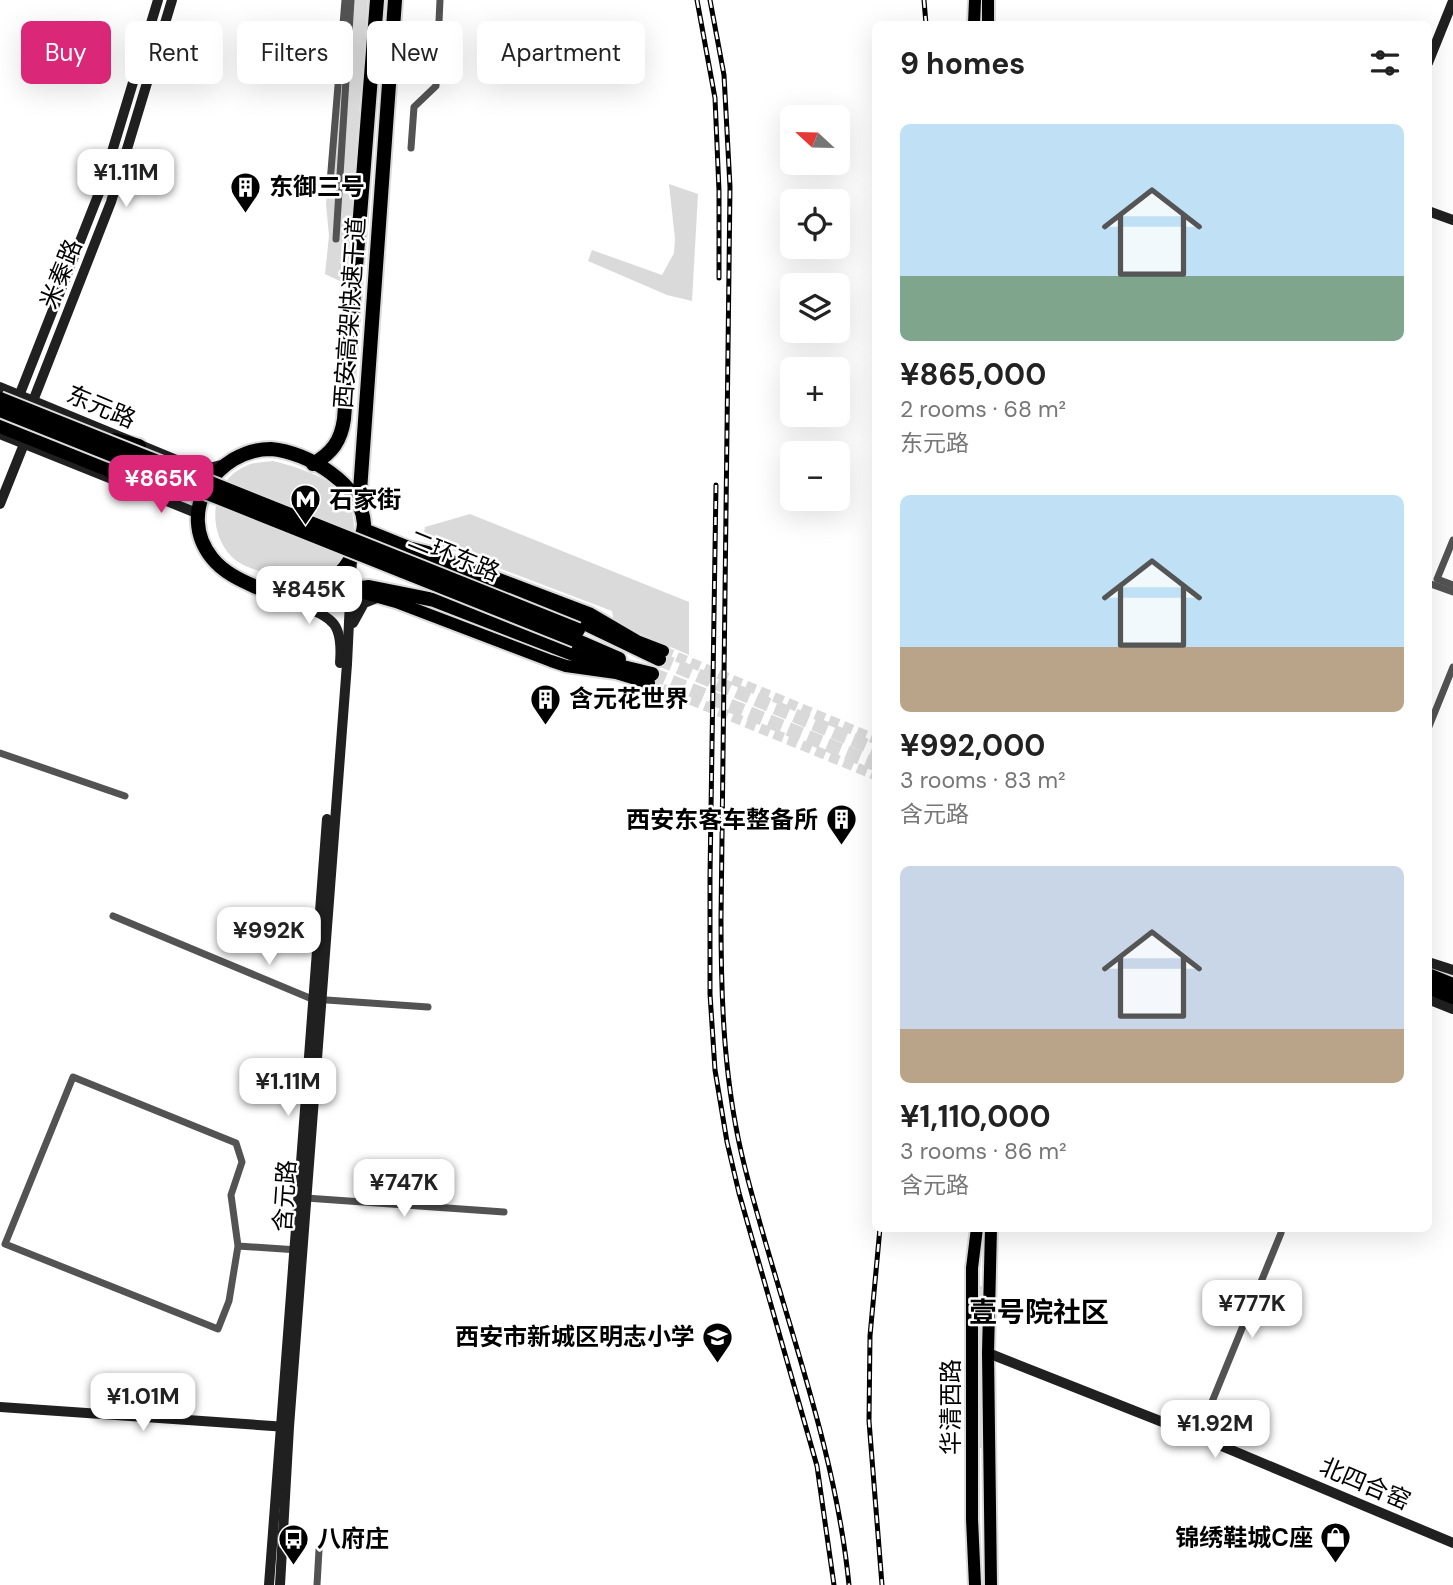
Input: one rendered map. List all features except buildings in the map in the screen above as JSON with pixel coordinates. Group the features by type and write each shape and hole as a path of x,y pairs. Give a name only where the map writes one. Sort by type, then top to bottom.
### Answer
{"highway":[{"name":"西安高架快速干道","path":"313,464 327,456 335,446 344,419 377,0"},
{"name":"西安高架快速干道","path":"359,505 395,0"},
{"path":"0,393 118,441 139,446"},
{"name":"二环东路","path":"0,399 577,635"},
{"name":"二环东路","path":"0,410 577,635"},
{"path":"0,426 109,470 134,488"},
{"path":"302,596 335,578 352,559 364,530 359,505 341,482 313,464 285,451 266,449 226,464 217,471 205,488 199,514 203,540 214,560 240,579 281,596 302,596 369,586 412,594 581,657 650,678"},
{"path":"364,530 406,547 425,559 582,622 638,650"},
{"path":"577,635 661,655"},
{"path":"577,635 650,678"},
{"path":"1432,967 1453,985"},
{"path":"1432,989 1453,997"}],"main road":[{"name":"米秦路","path":"19,396 101,188 158,0"},
{"name":"米秦路","path":"33,401 103,226 172,0"},
{"path":"974,21 975,0"},
{"path":"988,0 989,21"},
{"path":"1432,54 1453,1"},
{"path":"1432,212 1453,220"},
{"name":"东元路","path":"0,387 201,470 226,464"},
{"path":"0,434 199,514"},
{"path":"0,504 24,444"},
{"path":"406,547 428,552 589,613 661,655"},
{"name":"含元路","path":"299,1250 306,1198 317,1000 349,636 352,559"},
{"path":"350,589 396,602 566,666 650,678"},
{"path":"349,636 361,606 369,599 412,594"},
{"name":"含元路","path":"269,1585 299,1250 341,654 340,634 336,624 328,617 281,596"},
{"path":"1432,966 1453,971"},
{"path":"1432,1000 1453,1009"},
{"path":"970,1232 972,1268"},
{"name":"华清西路","path":"975,1585 972,1519 972,1268 976,1232"},
{"name":"华清西路","path":"991,1232 988,1353 991,1585"},
{"path":"990,1266 996,1232"},
{"name":"北四合窑","path":"988,1353 1198,1436 1453,1543"},
{"path":"0,1407 285,1427"},
{"name":"含元路","path":"280,1585 285,1427"}],"street":[{"path":"330,183 345,0"},
{"path":"335,239 351,0"},
{"path":"411,148 414,107 436,86 440,0"},
{"path":"1453,540 1437,579 1453,585"},
{"path":"1432,584 1453,592"},
{"path":"1432,719 1453,667"},
{"path":"0,753 125,796"},
{"path":"113,916 317,1000 428,1007"},
{"path":"73,1077 236,1143 242,1162 231,1195 238,1246 229,1301 218,1329 5,1244 73,1077"},
{"path":"306,1198 504,1212"},
{"path":"1198,1436 1281,1233"},
{"path":"238,1246 299,1250"},
{"path":"317,1585 319,1550"}],"shaded area":[{"path":"352,0 368,0 346,284 325,274 329,236 326,204 338,84 353,84"},
{"path":"669,184 698,194 692,301 667,295 588,261 592,250 662,275 674,253"},
{"path":"273,461 306,471 330,483 346,498 351,509 354,521 350,547 337,568 321,579 296,581 247,567 232,557 218,534 216,507 225,483 234,473 246,466"},
{"path":"470,514 689,602 689,655 614,622 612,611 423,539 425,527"},
{"path":"978,1286 983,1286 982,1448 978,1448"}],"tunnel":[{"path":"663,651 872,738"},
{"path":"659,659 872,748"},
{"path":"652,674 872,763"},
{"path":"649,683 872,774"}],"railway":[{"path":"697,0 715,98 719,278"},
{"path":"710,0 724,75 730,187 721,919 725,1044 732,1106 745,1168 832,1479 849,1585"},
{"path":"924,0 926,21"},
{"path":"716,485 710,875 710,994 715,1070 739,1193 817,1466 834,1585"},
{"path":"880,1232 870,1336 869,1421 882,1585"}],"place":[{"name":"东御三号","path":"246,214"},
{"name":"石家街","path":"306,527"},
{"name":"含元花世界","path":"546,726"},
{"name":"西安东客车整备所","path":"841,847"},
{"name":"西安市新城区明志小学","path":"718,1364"},
{"name":"锦绣鞋城C座","path":"1336,1565"},
{"name":"八府庄","path":"294,1566"}],"district":[{"name":"壹号院社区","path":"1039,1312"}]}
